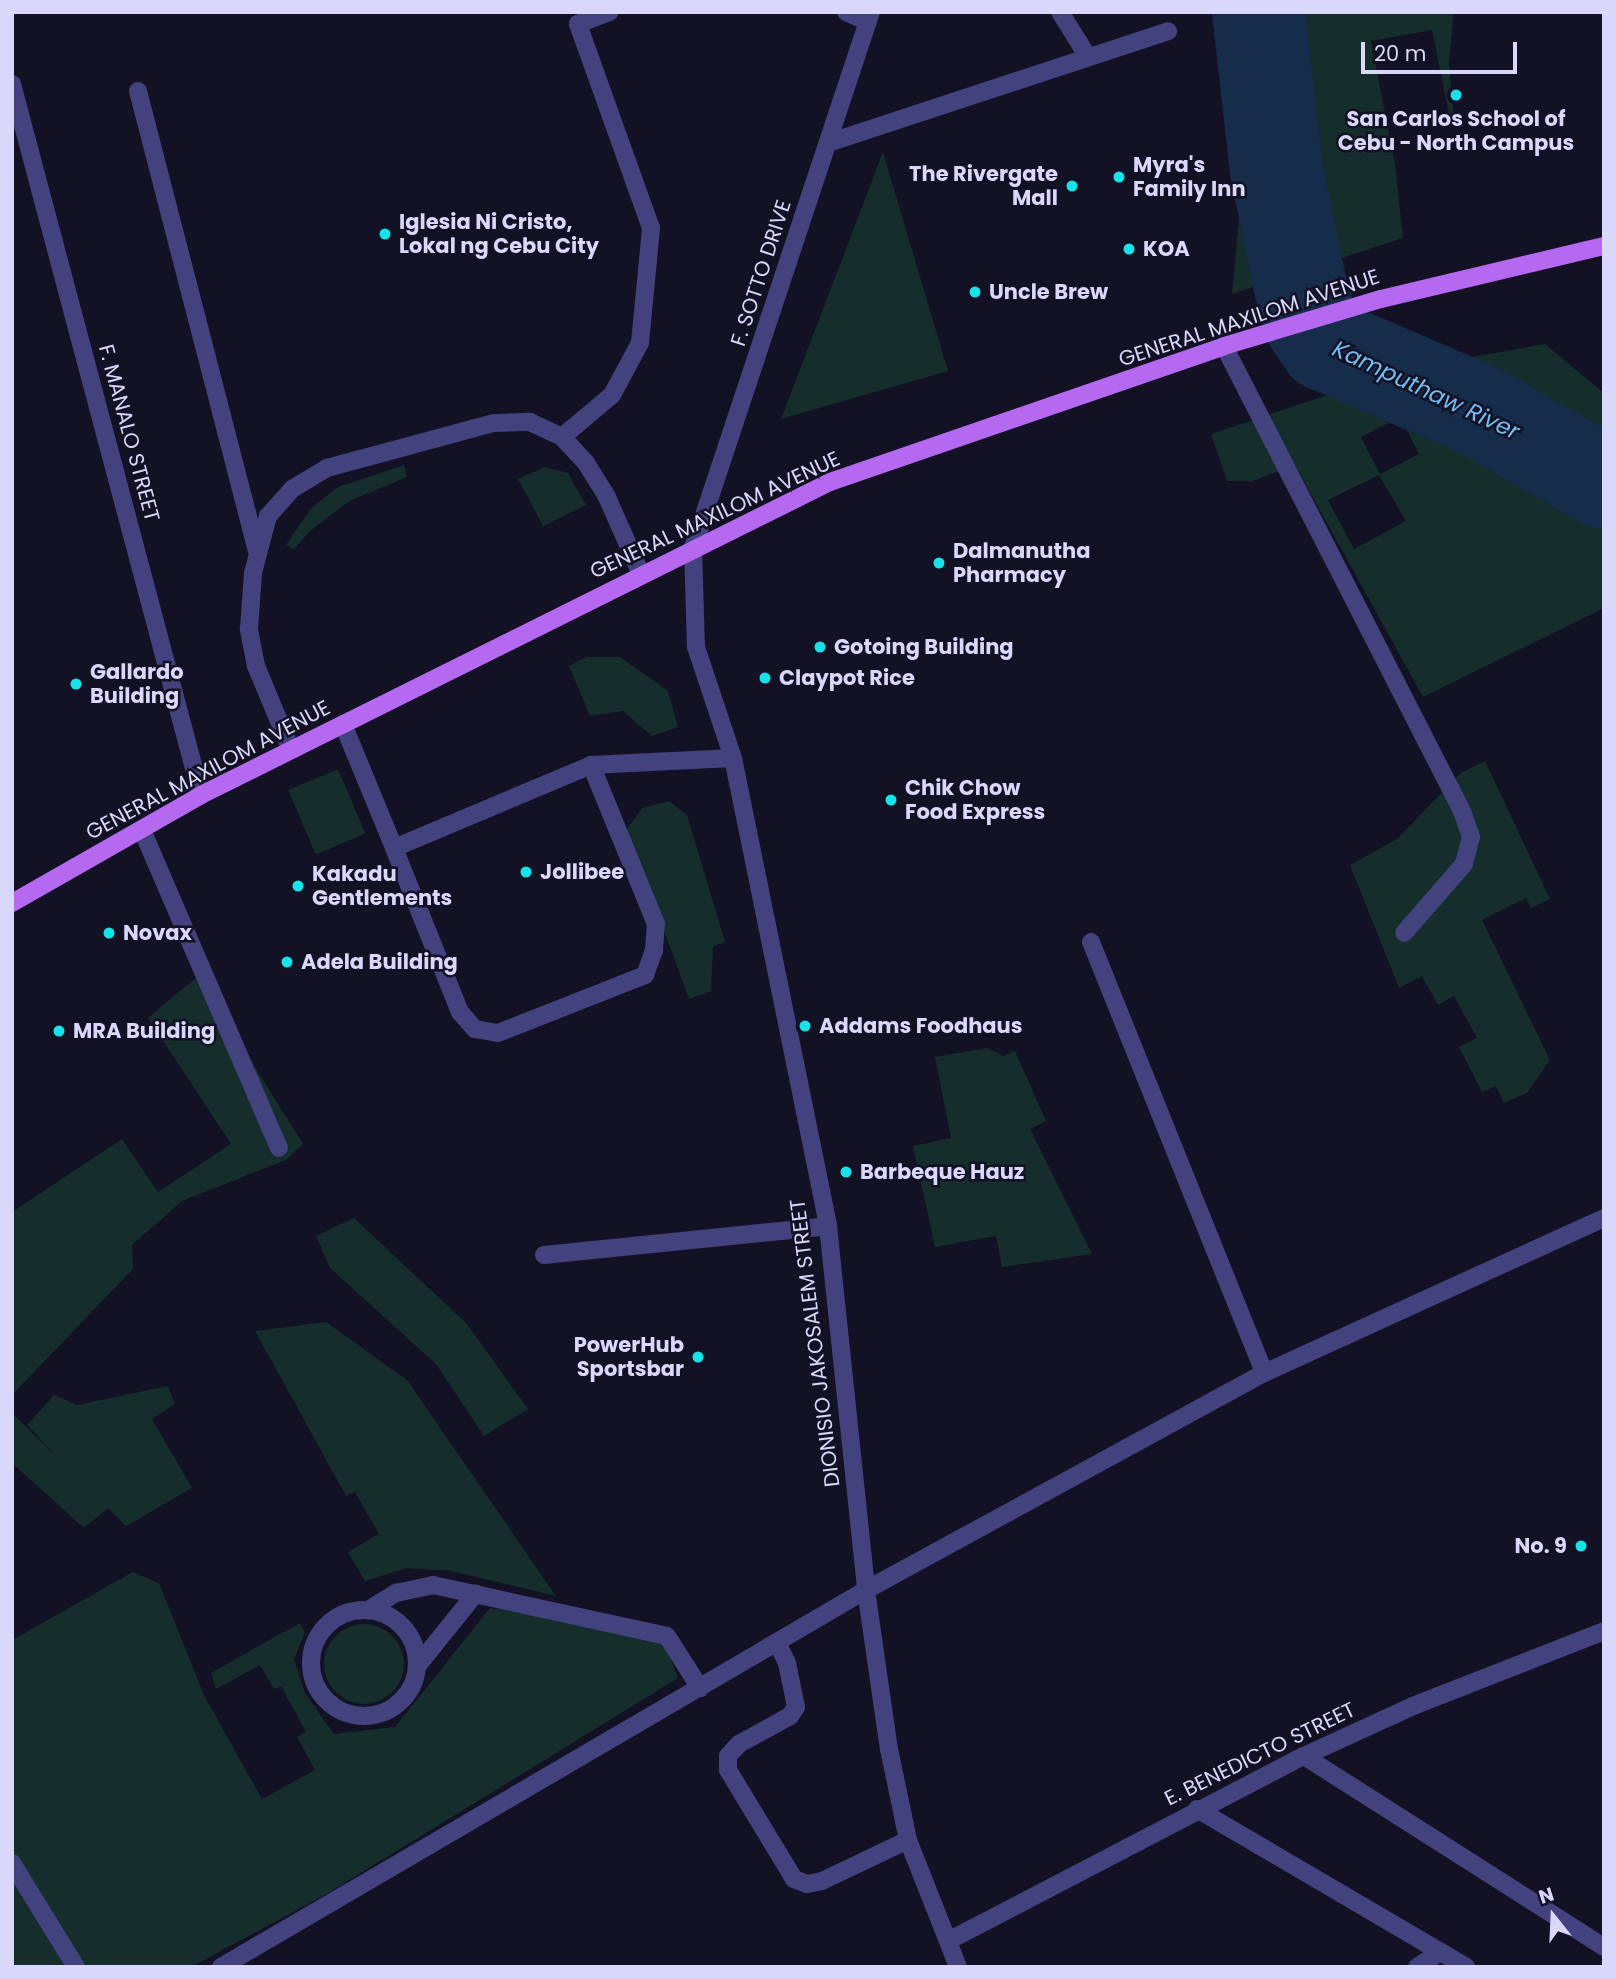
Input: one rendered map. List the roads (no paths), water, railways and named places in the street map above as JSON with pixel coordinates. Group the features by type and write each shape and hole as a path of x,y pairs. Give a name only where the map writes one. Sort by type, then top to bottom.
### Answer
{"main road":[{"name":"GENERAL MAXILOM AVENUE","path":"12,903 201,795 830,482 1224,346 1381,299 1604,246"}],"street":[{"path":"562,437 612,396 640,343 651,228 578,24 610,12"},
{"path":"846,12 870,17"},
{"path":"1060,12 1088,57"},
{"name":"F. SOTTO DRIVE","path":"693,548 870,17"},
{"path":"828,143 1168,30"},
{"name":"F. MANALO STREET","path":"12,83 201,795"},
{"path":"138,91 257,550"},
{"path":"1224,346 1462,811 1471,837 1464,864 1404,933"},
{"path":"291,751 256,666 249,629 257,550 268,516 292,489 327,468 494,423 530,422 562,437 606,495 641,574"},
{"name":"DIONISIO JAKOSALEM STREET","path":"693,548 696,647 733,758 828,1226 866,1590 889,1749 908,1840 958,1967"},
{"path":"343,724 460,1012 475,1029 498,1033 645,975 654,950 656,924 591,765"},
{"path":"394,848 591,765 733,758"},
{"path":"142,830 279,1148"},
{"path":"1091,942 1264,1373"},
{"path":"220,1967 866,1590 1264,1373 1604,1218"},
{"path":"544,1255 828,1226"},
{"path":"476,1592 418,1665 410,1692 389,1712 360,1718 334,1709 321,1695 309,1659 319,1633 341,1614 370,1609 396,1593 433,1585 476,1592 667,1636 700,1688"},
{"path":"370,1609 395,1618 412,1638 418,1665"},
{"name":"E. BENEDICTO STREET","path":"947,1941 1197,1809 1304,1756 1413,1706 1604,1631"},
{"path":"776,1643 787,1663 796,1707 790,1716 739,1744 727,1756 728,1769 794,1879 807,1884 822,1881 908,1840"},
{"path":"1304,1756 1604,1947"},
{"path":"1197,1809 1466,1967"},
{"path":"12,1863 76,1967"},
{"path":"1417,1967 1440,1952"}],"waterway":[{"name":"Kamputhaw River","path":"1258,12 1276,170 1310,322 1325,344 1479,410 1604,482"}],"place":[{"name":"San Carlos School of Cebu - North Campus","path":"1456,95"},
{"name":"Myra's Family Inn","path":"1119,177"},
{"name":"The Rivergate Mall","path":"1072,186"},
{"name":"Iglesia Ni Cristo, Lokal ng Cebu City","path":"385,234"},
{"name":"KOA","path":"1129,249"},
{"name":"Uncle Brew","path":"975,292"},
{"name":"Dalmanutha Pharmacy","path":"939,563"},
{"name":"Gotoing Building","path":"820,647"},
{"name":"Claypot Rice","path":"765,678"},
{"name":"Gallardo Building","path":"76,684"},
{"name":"Chik Chow Food Express","path":"891,800"},
{"name":"Jollibee","path":"526,872"},
{"name":"Kakadu Gentlements","path":"298,886"},
{"name":"Novax","path":"109,933"},
{"name":"Adela Building","path":"287,962"},
{"name":"Addams Foodhaus","path":"805,1026"},
{"name":"MRA Building","path":"59,1031"},
{"name":"Barbeque Hauz","path":"846,1172"},
{"name":"PowerHub Sportsbar","path":"698,1357"},
{"name":"No. 9","path":"1581,1546"}]}
